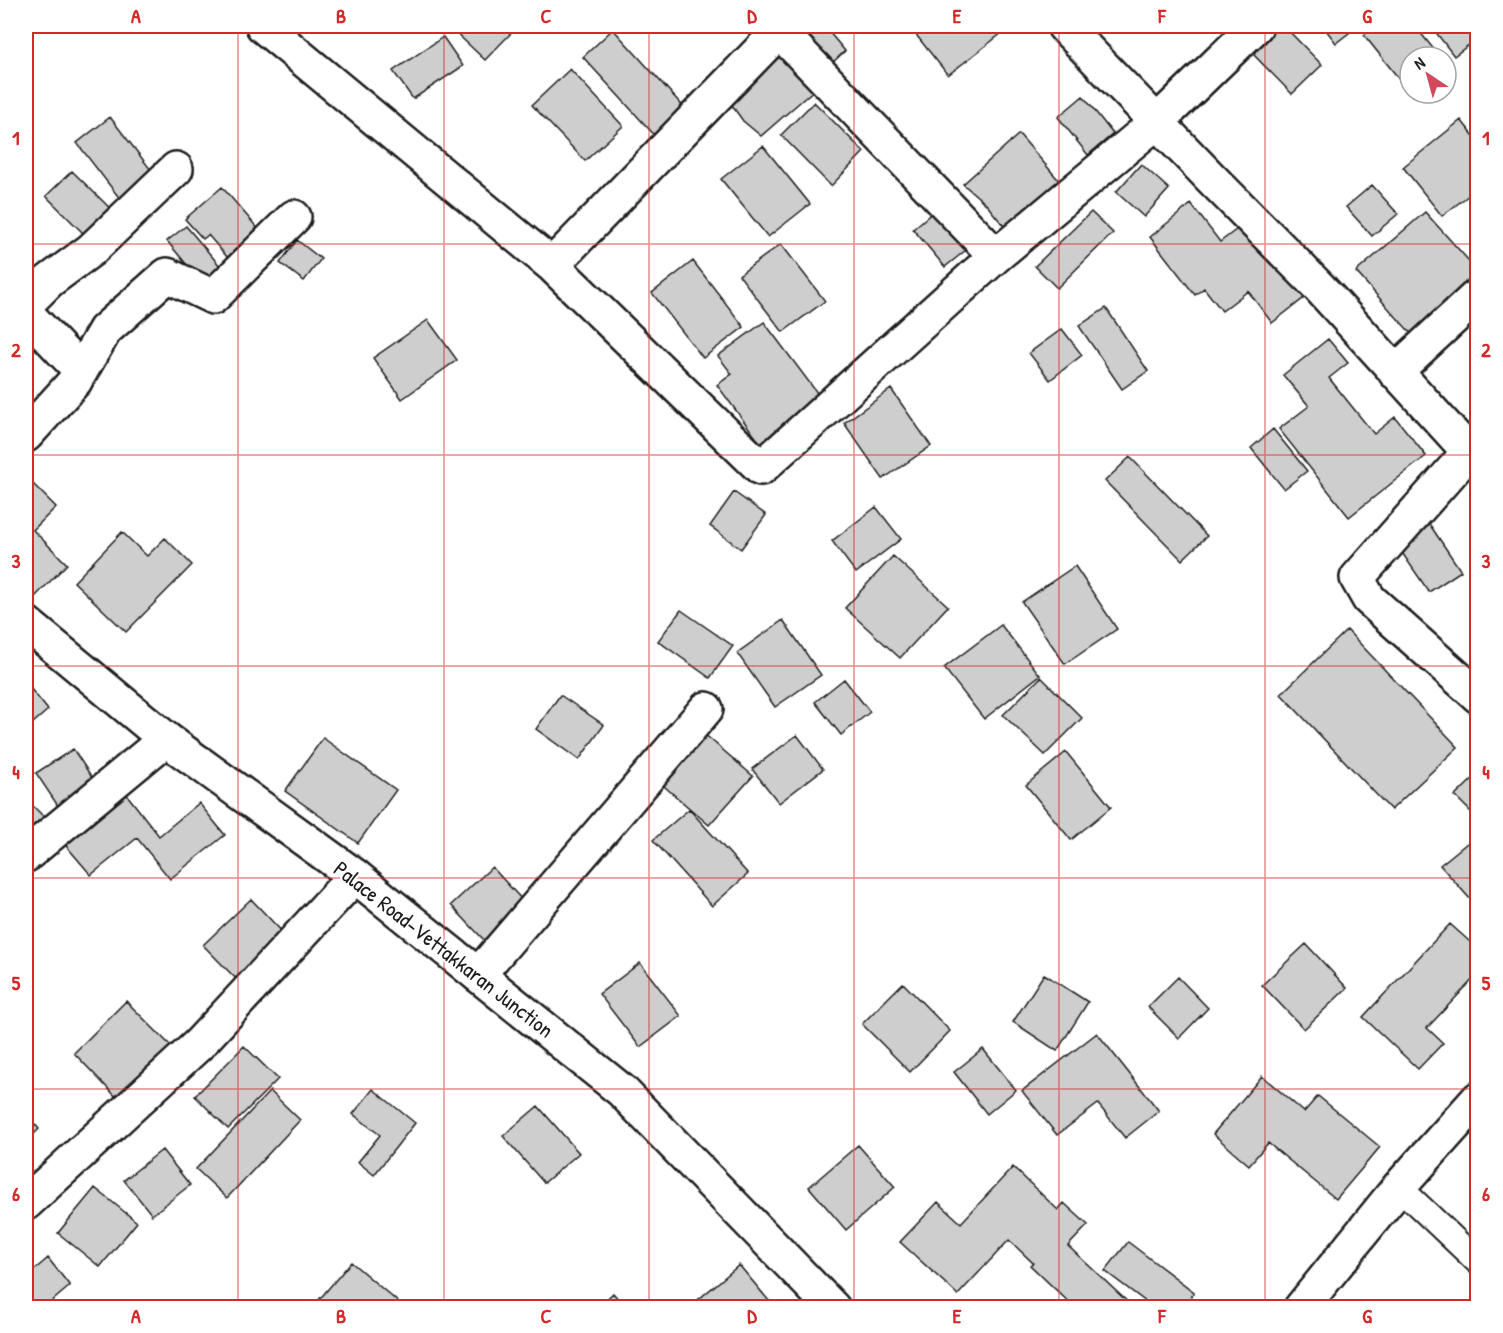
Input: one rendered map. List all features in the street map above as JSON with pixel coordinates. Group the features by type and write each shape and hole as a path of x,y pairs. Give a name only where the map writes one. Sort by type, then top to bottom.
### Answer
{"street":[{"path":"263,26 552,265 761,468 996,256 1158,122 1256,26"},
{"path":"1064,26 1319,287 1473,456 1357,578 1369,599 1478,696"},
{"path":"552,265 781,28 996,256"},
{"path":"26,304 49,281 92,250 176,169"},
{"path":"26,435 75,381 105,330 167,275 213,297 294,217"},
{"path":"1395,372 1478,295"},
{"path":"26,313 81,370"},
{"name":"Palace Road-Vettakkaran Junction","path":"26,623 166,739 355,876 622,1091 833,1308"},
{"path":"478,975 706,710"},
{"path":"26,855 166,739"},
{"path":"26,1203 199,1044 355,876"},
{"path":"1301,1308 1400,1187 1478,1099"}],"lane":[{"path":"1400,1187 1478,1262"}],"building":[{"path":"449,26 518,26 485,60"},
{"path":"810,26 824,26 845,51 831,64 804,31"},
{"path":"909,26 1011,26 948,75"},
{"path":"1278,26 1284,26 1322,65 1292,94 1251,52"},
{"path":"1323,26 1358,26 1336,43"},
{"path":"1375,26 1415,26 1430,45 1398,45 1398,78 1364,35"},
{"path":"1431,26 1478,26 1478,38 1458,53 1458,45 1446,45"},
{"path":"613,29 689,113 659,140 583,57"},
{"path":"443,37 463,66 413,99 393,71"},
{"path":"780,49 815,89 761,136 743,121 726,97"},
{"path":"570,69 623,126 585,161 532,105"},
{"path":"1083,96 1113,134 1088,155 1058,117"},
{"path":"814,102 864,152 831,186 781,135"},
{"path":"110,117 158,179 124,204 77,143"},
{"path":"1461,120 1478,141 1478,188 1442,216 1403,167"},
{"path":"1019,134 1062,184 1012,236 986,204 963,184"},
{"path":"763,146 810,204 768,237 721,179"},
{"path":"1141,164 1169,189 1144,217 1116,192"},
{"path":"72,171 116,214 90,240 46,196"},
{"path":"1372,185 1398,214 1372,236 1346,207"},
{"path":"222,187 267,239 235,266 208,235 203,239 185,219"},
{"path":"1191,204 1220,242 1245,223 1304,298 1272,323 1248,291 1222,311 1204,288 1195,295 1150,237"},
{"path":"934,211 966,250 945,267 913,229"},
{"path":"1091,212 1113,233 1057,288 1035,266"},
{"path":"1425,212 1478,271 1478,285 1416,339 1356,272"},
{"path":"186,226 226,273 207,289 167,241"},
{"path":"297,240 321,259 304,281 280,263"},
{"path":"781,244 825,301 783,332 739,275"},
{"path":"693,261 744,327 703,358 652,293"},
{"path":"1106,308 1148,371 1122,389 1079,326"},
{"path":"428,320 457,360 402,399 373,358"},
{"path":"764,322 824,402 763,447 717,385 732,374 718,356"},
{"path":"1062,329 1082,355 1050,380 1029,353"},
{"path":"1328,339 1348,363 1329,378 1374,434 1395,417 1426,456 1349,517 1279,429 1309,406 1283,375"},
{"path":"891,389 931,446 883,479 844,423"},
{"path":"1273,429 1307,471 1284,489 1251,448"},
{"path":"1130,457 1207,536 1182,560 1105,481"},
{"path":"26,477 56,507 33,530 67,564 34,598 26,590"},
{"path":"734,492 766,515 741,549 710,526"},
{"path":"876,507 901,539 856,573 832,541"},
{"path":"1430,525 1461,571 1429,592 1398,547"},
{"path":"122,532 147,556 165,538 192,565 126,632 74,582"},
{"path":"893,556 948,606 900,658 845,608"},
{"path":"1075,566 1117,629 1065,664 1022,602"},
{"path":"681,610 733,646 710,678 658,641"},
{"path":"783,620 821,675 775,707 737,653"},
{"path":"1001,625 1040,675 984,719 944,668"},
{"path":"1347,630 1458,747 1391,810 1281,694"},
{"path":"1041,677 1082,718 1045,755 1003,715"},
{"path":"844,679 870,712 841,735 815,702"},
{"path":"26,683 48,710 26,729"},
{"path":"560,695 604,725 579,760 536,729"},
{"path":"702,732 753,776 709,825 658,781"},
{"path":"797,735 823,769 779,803 752,769"},
{"path":"323,738 396,790 358,843 285,791"},
{"path":"73,749 97,785 60,809 36,773"},
{"path":"1066,752 1111,807 1071,840 1026,785"},
{"path":"1478,774 1478,819 1455,796"},
{"path":"124,791 159,836 199,803 225,835 170,879 137,838 91,875 62,841"},
{"path":"26,799 51,824 26,837"},
{"path":"689,809 748,874 712,906 653,840"},
{"path":"1478,836 1478,908 1440,865"},
{"path":"492,867 524,902 484,940 451,905"},
{"path":"251,899 289,939 242,985 203,945"},
{"path":"1450,924 1478,949 1478,974 1427,1028 1443,1043 1418,1069 1363,1017"},
{"path":"1306,944 1347,988 1304,1029 1262,985"},
{"path":"640,963 681,1016 640,1047 599,994"},
{"path":"1044,974 1088,1002 1057,1051 1013,1022"},
{"path":"1178,977 1208,1008 1179,1038 1148,1007"},
{"path":"903,983 950,1031 910,1072 862,1024"},
{"path":"126,1001 171,1046 118,1099 74,1053"},
{"path":"1097,1033 1159,1111 1125,1138 1098,1104 1057,1135 1022,1091"},
{"path":"244,1046 278,1079 228,1129 195,1096"},
{"path":"983,1049 1016,1090 987,1114 954,1072"},
{"path":"1262,1076 1304,1112 1318,1096 1380,1147 1336,1199 1268,1143 1249,1165 1213,1134"},
{"path":"373,1089 415,1123 374,1175 358,1162 380,1135 353,1114"},
{"path":"270,1091 300,1120 227,1198 196,1169"},
{"path":"538,1106 579,1153 544,1183 503,1136"},
{"path":"26,1114 39,1129 26,1142"},
{"path":"858,1145 895,1187 846,1230 809,1187"},
{"path":"162,1150 190,1185 152,1215 124,1180"},
{"path":"1013,1167 1058,1210 1064,1203 1088,1225 1068,1246 1132,1308 1075,1308 1030,1265 1033,1263 1009,1240 958,1295 900,1242 938,1202 961,1223"},
{"path":"95,1188 137,1222 100,1267 58,1233"},
{"path":"1128,1242 1194,1292 1182,1308 1154,1308 1105,1271"},
{"path":"48,1258 70,1286 44,1308 26,1308 26,1277"},
{"path":"351,1262 398,1302 393,1308 312,1308"},
{"path":"739,1265 775,1308 694,1308 692,1305"},
{"path":"613,1293 626,1308 597,1308"},
{"path":"1004,1301 1011,1308 998,1308"}]}
